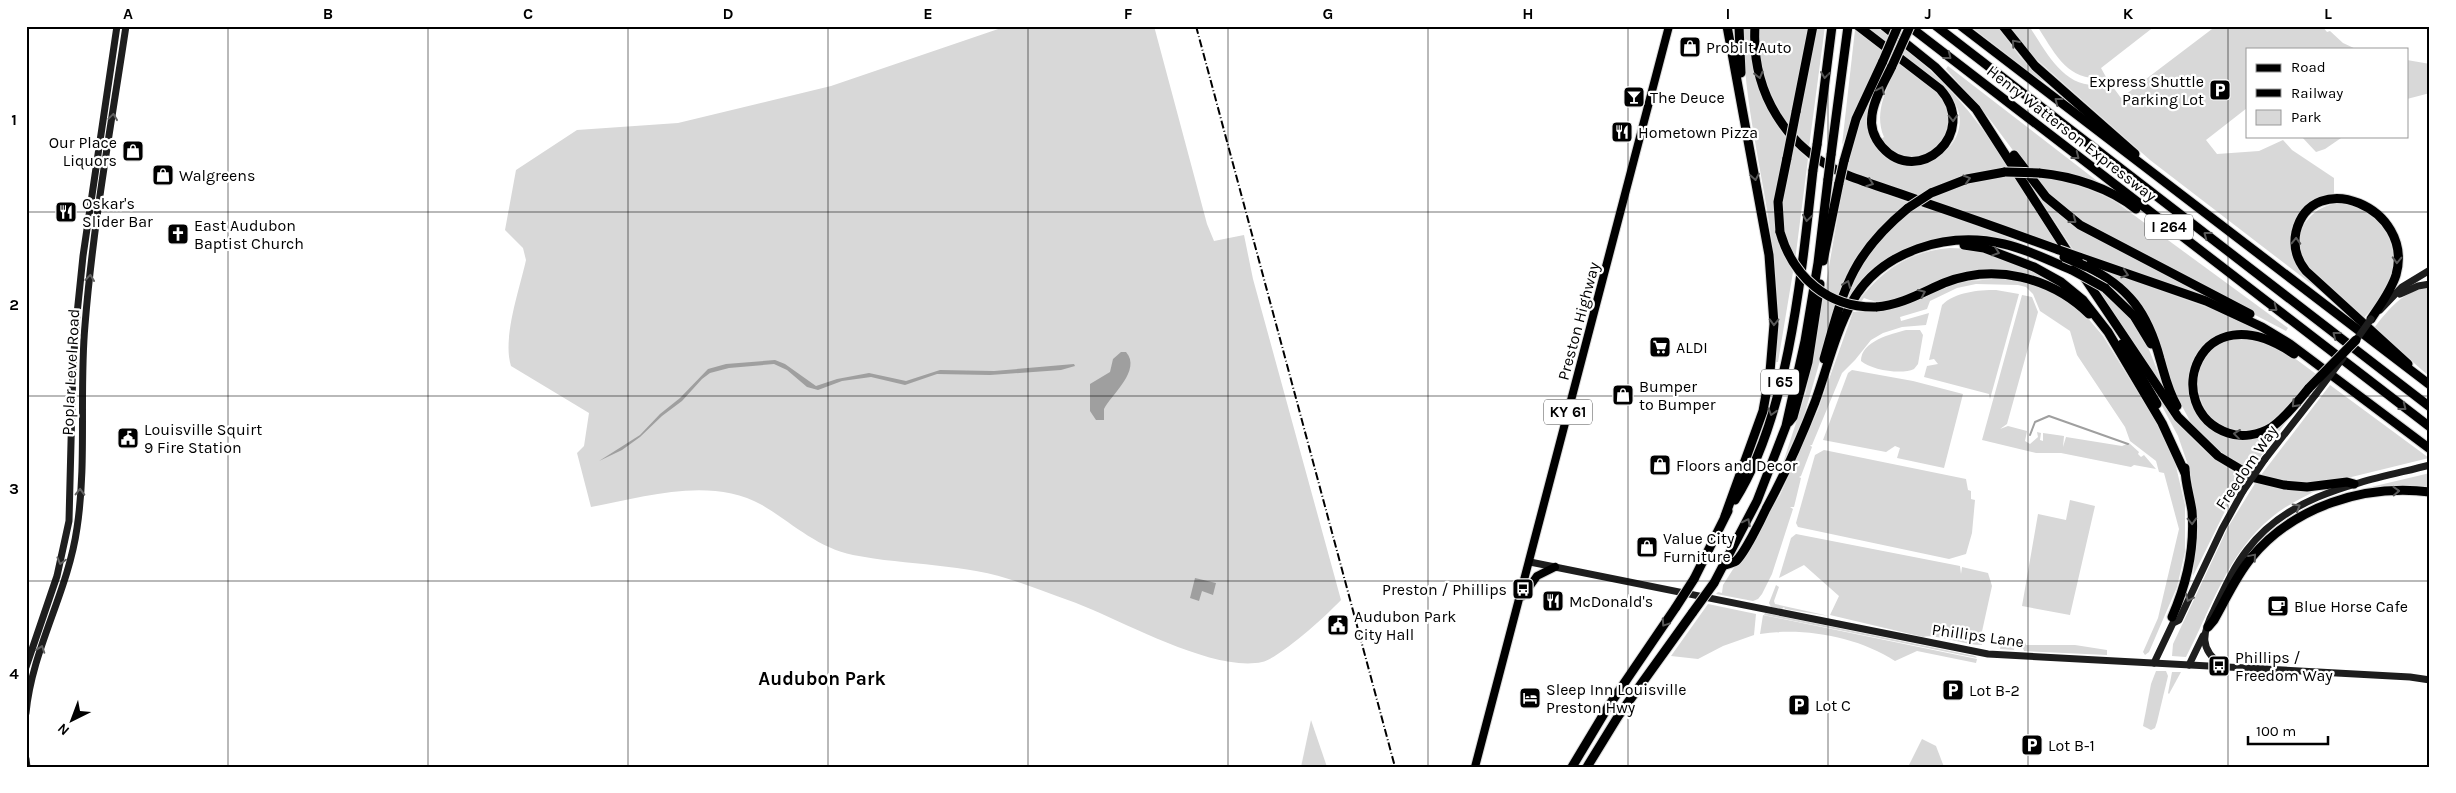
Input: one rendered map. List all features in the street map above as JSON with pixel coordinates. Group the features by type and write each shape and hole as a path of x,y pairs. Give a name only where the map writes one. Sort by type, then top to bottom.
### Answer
{"highway":[{"path":"1726,516 1757,431 1767,392 1773,353 1774,324 1772,273 1727,26"},
{"path":"1739,26 1739,53 1749,122 1750,149"},
{"path":"1755,26 1756,64 1764,92 1784,127 1808,152 1845,174 2038,242 2085,266 2120,288 2139,308 2150,328 2166,384 2183,420"},
{"path":"1813,26 1778,202 1780,232 1792,264 1815,288 1844,303 1876,307 1902,302 1945,283 1964,277 1988,274 2009,275 2038,281 2065,294 2089,314 2111,340"},
{"name":"I 65","path":"1572,767 1585,744 1694,578 1726,516 1743,488 1763,441 1784,367 1792,328 1832,26"},
{"path":"1858,26 1940,89 1950,103 1954,120 1949,138 1940,150 1925,159 1899,159 1887,152 1875,137 1871,122 1872,111 1892,66 1910,26"},
{"path":"1884,26 1942,73 1973,105 1993,133 2098,298 2178,417 2218,456 2256,478 2284,485 2307,487 2347,482 2354,484"},
{"path":"1786,426 1793,418 1808,362 1825,253 1844,161 1856,119 1898,26"},
{"name":"Henry Watterson Expressway","path":"1910,26 2430,427"},
{"name":"Henry Watterson Expressway","path":"1936,26 2430,407"},
{"path":"1961,26 2430,385"},
{"path":"2003,26 2035,66 2150,167 2244,240 2249,247"},
{"name":"I 65","path":"1587,767 1618,715 1725,565 1757,501 1786,426 1805,342 1848,30"},
{"path":"1993,133 2007,145 2046,197 2080,226 2263,321 2310,359"},
{"path":"1822,381 1821,371 1836,315 1856,264 1871,242 1908,208 1931,193 1967,179 2005,172 2054,174 2099,188 2130,204 2236,286 2250,289"},
{"path":"2371,319 2393,283 2397,270 2398,250 2392,233 2382,217 2363,204 2343,199 2320,203 2308,211 2298,226 2295,245 2300,262 2306,271 2400,355 2420,377"},
{"path":"1725,565 1736,561 1760,520 1793,455 1843,321 1853,301 1866,284 1892,260 1915,249 1939,243 1972,240 1993,242 2017,248 2072,270 2105,288 2123,303 2143,329 2161,367"},
{"path":"1883,268 1912,253 1940,246 1966,245 1990,250 2034,267 2061,282 2091,308 2162,423 2185,473"},
{"path":"2061,253 2079,257 2231,311 2275,334 2430,449"},
{"path":"2098,298 2176,438 2185,463 2192,512 2191,550 2183,588 2173,620"},
{"path":"2327,372 2315,368 2277,344 2260,336 2245,333 2226,336 2209,346 2198,362 2193,375 2194,398 2204,416 2220,430 2239,435 2252,435 2273,426 2313,391 2356,340"},
{"path":"2208,627 2250,559 2271,538 2297,519 2334,502 2367,494 2402,490 2430,492"}],"main road":[{"name":"Poplar Level Road","path":"26,667 57,576 69,521 73,365 77,314 83,256 117,26"},
{"name":"Poplar Level Road","path":"26,713 32,675 67,576 77,533 85,325 94,242 126,26"},
{"name":"Preston Highway","path":"1475,767 1669,26"},
{"path":"2356,340 2371,319 2402,288 2430,270"},
{"path":"2388,302 2404,291 2430,284"},
{"name":"Freedom Way","path":"2154,663 2173,620 2179,620 2222,529 2243,492 2313,391"},
{"path":"2224,666 2207,653 2205,644 2210,617 2232,573 2248,548 2261,534 2300,505 2354,484 2430,465"},
{"name":"Phillips Lane","path":"1530,562 1960,650 2004,655 2224,666 2410,677 2430,680"},
{"path":"1519,601 1537,576 1555,567"},
{"path":"2189,665 2208,627"},
{"path":"26,759 27,767"}],"green space":[{"path":"1007,26 1154,26 1207,224 1214,241 1244,235 1253,279 1341,600 1303,635 1270,659 1262,662 1244,663 1223,661 1200,655 1153,637 1093,610 1001,577 959,568 874,559 840,552 817,541 762,505 742,496 699,490 677,491 591,507 577,453 584,446 589,413 511,366 509,355 510,328 526,260 523,248 505,230 516,170 577,130 678,123 831,86"},
{"path":"1743,26 1751,26 1751,57 1763,99 1786,138 1774,214 1779,245 1793,272 1778,362 1775,362 1778,319 1776,277 1771,235 1750,110"},
{"path":"1759,26 1808,26 1789,126 1775,103 1765,79 1760,53"},
{"path":"1816,26 1825,26 1809,147 1795,133"},
{"path":"1862,26 1876,26 1889,36 1886,44"},
{"path":"1970,26 1997,26 2021,58 2050,85 2036,77"},
{"path":"2008,26 2029,26 2052,60 2071,78 2082,83 2095,85 2110,83 2121,98 2216,26 2322,26 2327,32 2330,31 2343,43 2354,48 2246,48 2246,109 2206,140 2217,154 2259,151 2283,140 2292,150 2334,178 2334,197 2303,213 2293,251 2336,303 2150,160 2027,51"},
{"path":"2037,26 2155,26 2101,68 2106,77 2093,78 2082,76 2064,64"},
{"path":"1855,30 1883,51 1842,145"},
{"path":"1905,48 1950,90 1986,134 2009,169 1921,196 1846,170 1857,130 1889,56 1892,58 1871,109 1877,147 1893,159 1909,163 1925,162 1940,156 1951,145 1958,132 1959,117 1954,101 1937,81 1901,55"},
{"path":"2408,60 2430,64 2430,93 2408,99"},
{"path":"1898,63 1940,95 1948,110 1949,125 1944,138 1934,149 1922,155 1908,157 1894,152 1881,139 1884,137 1880,118 1883,99"},
{"path":"1948,66 2107,188 2027,169 1988,117 1946,69"},
{"path":"2303,138 2341,138 2325,149 2316,152"},
{"path":"1792,144 1808,159 1795,261 1785,231 1783,217 1784,190"},
{"path":"2015,176 2059,245 1930,199 1971,182"},
{"path":"2033,176 2076,185 2116,202 2288,328 2286,331 2105,237 2058,205"},
{"path":"1844,179 1910,203 1887,222 1867,244 1858,256 1838,297 1825,290"},
{"path":"2032,187 2059,214 2085,233 2217,301 2074,251"},
{"path":"2333,204 2348,205 2361,209 2372,216 2389,237 2393,250 2394,264 2390,284 2380,300 2364,318 2328,289 2306,264 2300,250 2299,237 2305,223 2318,210"},
{"path":"1919,205 2004,236 2067,263 2068,266 1997,240 1913,248 1849,301 1844,299 1857,272 1874,247 1895,224"},
{"path":"1950,248 1984,252 2017,263 2048,279 2076,298 2019,278 1992,272 1961,280 1911,298 1879,302 1864,298 1860,303 1857,303 1876,281 1897,265 1922,253"},
{"path":"2100,269 2223,313 2268,336 2249,331 2223,335 2191,378 2205,423 2216,433 2232,439 2256,439 2263,437 2286,422 2250,471 2221,453 2191,423 2173,389 2155,333"},
{"path":"2004,278 2035,284 2063,297 2087,317 2103,336 2155,420 2175,462 2185,505 2185,552 2177,587 2149,652 2145,655 2143,652 2158,618 2179,529 2164,473 2159,472 2156,461 2130,441 2125,427 2077,355 2070,331 2040,311 2033,294 2026,287 2018,285 1976,284 1957,288 1930,301 1927,309 1900,317 1901,321 1929,313 1926,325 1902,327 1883,333 1871,340 1842,373 1812,445 1810,445 1812,447 1799,477 1801,478 1794,507 1790,507 1793,509 1772,574 1762,594 1753,601 1716,594 1718,592 1722,593 1723,585 1780,495 1818,410 1853,312 1888,310 1961,282"},
{"path":"2097,287 2122,308 2139,331 2152,357 2163,388"},
{"path":"2430,288 2430,377 2374,328 2391,307 2405,296 2421,289"},
{"path":"1996,290 2019,294 1990,399 1989,394 1924,377 1927,366 1938,364 1934,359 1929,360 1942,305 1953,297 1974,291"},
{"path":"2022,295 2032,297 2038,312 2007,424 2000,429 2008,426 2027,431 2025,441 2030,444 2038,437 2037,432 2041,433 2040,440 2043,441 2043,433 2064,436 2063,447 2066,437 2122,446 2129,443 2139,452 2138,454 2141,457 2144,455 2156,469 2134,465 2131,467 2061,453 2036,453 1982,440"},
{"path":"1823,299 1836,305 1804,416 1782,466 1806,392"},
{"path":"1906,330 1920,330 1923,335 1918,364 1914,369 1902,372 1887,371 1872,367 1861,361 1862,354 1871,343 1885,336"},
{"path":"2250,338 2289,354 2316,374 2289,407 2272,423 2249,432 2228,430 2213,419 2202,403 2198,384 2200,365 2211,350 2231,340"},
{"path":"1852,370 1913,381 1963,394 1944,468 1897,458 1900,448 1895,446 1886,452 1823,440 1848,373"},
{"path":"2147,378 2189,435 2228,469 2245,478 2230,501 2193,576 2198,522 2190,471 2178,436"},
{"path":"2330,385 2429,458 2327,483 2294,483 2261,475"},
{"path":"1824,450 1966,479 1968,490 1971,491 1971,499 1975,500 1972,533 1966,554 1949,559 1798,527 1796,523 1815,455"},
{"path":"2430,473 2430,490 2416,489 2310,507 2337,495"},
{"path":"2256,482 2315,491 2282,509 2256,532 2243,547 2222,582 2186,657 2172,656 2173,644 2228,527"},
{"path":"2070,500 2095,506 2070,615 2022,606 2038,514 2066,520"},
{"path":"1796,534 1960,566 1961,574 1962,567 1988,573 1992,586 1981,636 1982,645 1928,636 1923,637 1830,615 1839,596 1804,565 1779,578 1791,538"},
{"path":"1776,585 1779,587 1774,601 1775,604 1829,616 1785,609 1784,607 1782,609 1771,607 1769,603"},
{"path":"1708,604 1756,614 1754,635 1723,646 1698,659 1671,656"},
{"path":"1765,613 1975,656 1977,658 1764,615"},
{"path":"1763,615 1977,659 1976,663 1917,651 1895,661 1864,646 1830,636 1794,632 1760,634"},
{"path":"2024,640 2026,645 2075,645 2107,650 2107,655 2024,651 2022,645"},
{"path":"2001,643 2015,643 2014,650 2000,649"},
{"path":"2156,671 2166,671 2168,676 2157,722 2155,728 2151,730 2143,726 2151,684"},
{"path":"2172,672 2181,672 2169,694 2168,693"},
{"path":"1311,720 1327,767 1301,767"},
{"path":"1922,739 1936,746 1944,767 1908,767"}],"shaded area":[{"path":"1121,352 1126,352 1130,359 1128,374 1104,409 1104,420 1096,420 1090,411 1090,384 1110,372 1113,359"},
{"path":"775,360 785,364 816,386 837,379 869,373 906,381 940,370 994,371 1074,364 1075,366 1061,370 990,375 937,374 905,385 871,377 842,381 818,390 807,387 787,370 774,364 729,368 710,373 682,401 662,416 640,437 622,450 599,461 640,435 708,369 726,364"},
{"path":"1195,578 1216,583 1213,595 1202,591 1199,601 1190,598"}],"waterway":[{"path":"2030,435 2035,422 2049,416 2128,444"}],"railway":[{"path":"1196,26 1395,767"}],"place":[{"name":"Probilt Auto","path":"1690,47"},
{"name":"Express Shuttle Parking Lot","path":"2220,90"},
{"name":"The Deuce","path":"1634,97"},
{"name":"Hometown Pizza","path":"1622,132"},
{"name":"Our Place Liquors","path":"133,151"},
{"name":"Walgreens","path":"163,175"},
{"name":"Oskar's Slider Bar","path":"66,212"},
{"name":"East Audubon Baptist Church","path":"178,234"},
{"name":"ALDI","path":"1660,347"},
{"name":"Bumper to Bumper","path":"1623,395"},
{"name":"Louisville Squirt 9 Fire Station","path":"128,438"},
{"name":"Floors and Decor","path":"1660,465"},
{"name":"Value City Furniture","path":"1647,547"},
{"name":"Preston / Phillips","path":"1523,589"},
{"name":"McDonald's","path":"1553,601"},
{"name":"Blue Horse Cafe","path":"2278,606"},
{"name":"Audubon Park City Hall","path":"1338,625"},
{"name":"Phillips / Freedom Way","path":"2219,666"},
{"name":"Lot B-2","path":"1953,690"},
{"name":"Sleep Inn Louisville Preston Hwy","path":"1530,698"},
{"name":"Lot C","path":"1799,705"},
{"name":"Lot B-1","path":"2032,745"}],"district":[{"name":"Audubon Park","path":"822,678"}]}
